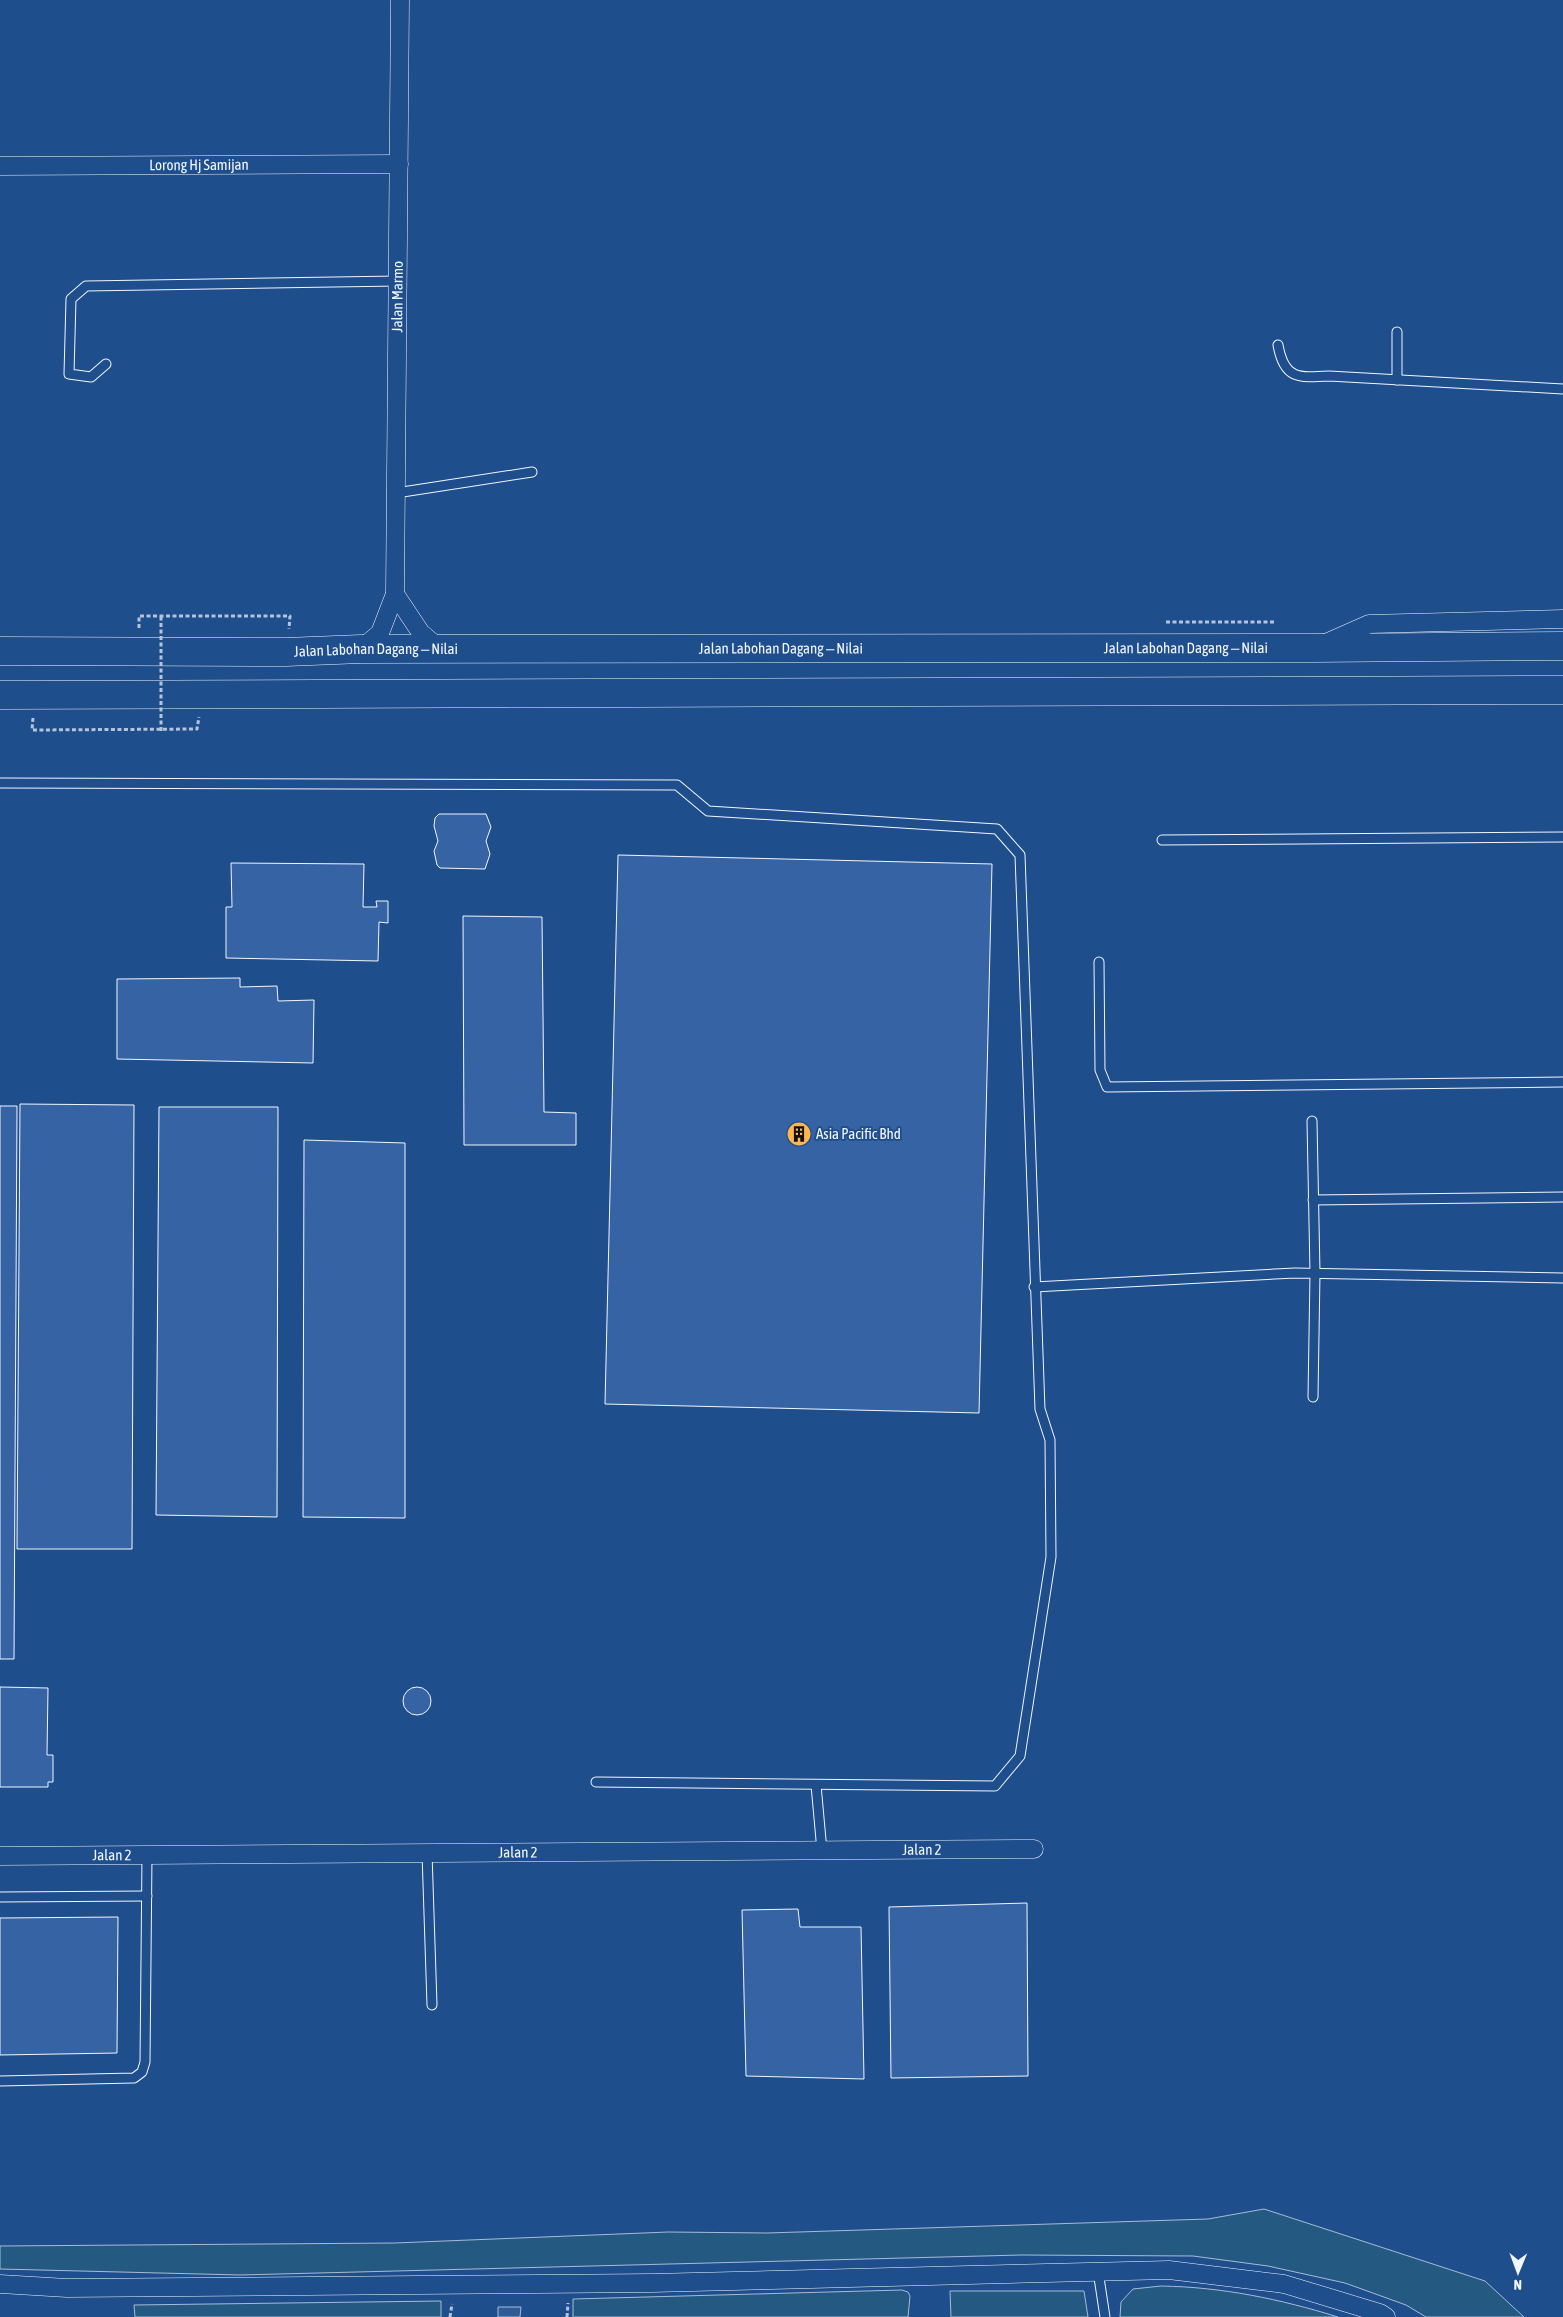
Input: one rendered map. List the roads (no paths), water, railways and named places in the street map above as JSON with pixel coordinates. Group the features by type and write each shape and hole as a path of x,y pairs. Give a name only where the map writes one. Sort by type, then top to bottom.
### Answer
{"main road":[{"name":"Jalan Labohan Dagang ‒ Nilai","path":"0,651 286,652 440,649 1563,646"},
{"path":"0,696 1563,690"}],"street":[{"name":"Jalan Marmo","path":"395,594 400,0"},
{"name":"Lorong Hj Samijan","path":"0,166 399,164"},
{"path":"395,594 420,632 440,649"},
{"path":"361,650 380,634 395,594"},
{"path":"1314,648 1369,624 1563,619"},
{"name":"Jalan 2","path":"0,1856 1034,1849"},
{"path":"0,2284 67,2288 418,2286 1169,2270 1284,2284 1380,2313 1386,2317"}],"lane":[{"path":"106,364 91,377 69,374 70,299 86,286 398,281"},
{"path":"1396,380 1397,332"},
{"path":"1278,345 1281,361 1290,373 1304,377 1563,389"},
{"path":"396,494 532,472"},
{"path":"0,783 676,785 708,811 997,830 1020,855 1034,1287 1040,1409 1050,1440 1051,1557 1020,1756 995,1786 596,1782"},
{"path":"1162,840 1563,837"},
{"path":"1099,962 1100,1070 1108,1087 1563,1082"},
{"path":"1312,1121 1315,1273 1314,1397"},
{"path":"1313,1200 1563,1197"},
{"path":"1034,1287 1315,1273 1563,1278"},
{"path":"816,1785 822,1851"},
{"path":"427,1853 432,2005"},
{"path":"0,2081 134,2078 142,2072 145,2062 147,1855"},
{"path":"0,1897 147,1896"},
{"path":"1098,2271 1105,2317"}],"place":[{"name":"Asia Pacific Bhd","path":"799,1134"}]}
